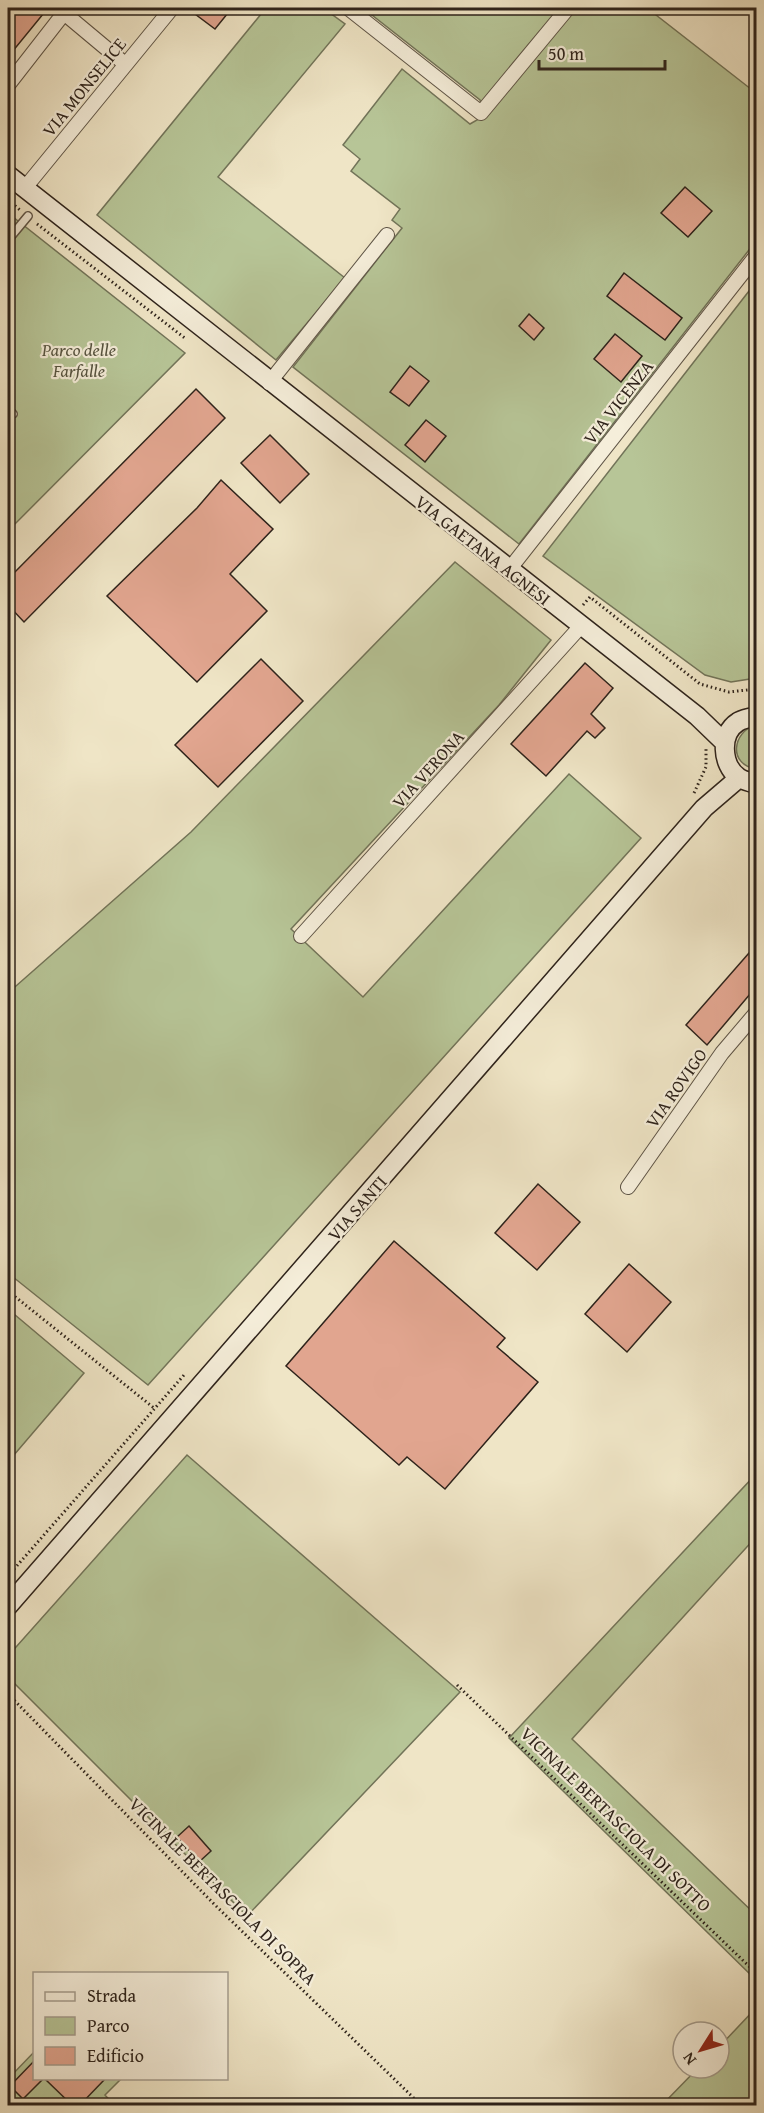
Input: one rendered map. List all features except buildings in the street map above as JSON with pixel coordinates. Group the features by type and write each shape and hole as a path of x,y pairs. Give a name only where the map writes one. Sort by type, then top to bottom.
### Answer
{"street":[{"name":"VIA MONSELICE","path":"24,189 172,8"},
{"path":"348,8 481,113 568,8"},
{"path":"8,85 66,10 125,64"},
{"name":"VIA GAETANA AGNESI","path":"8,176 508,571 697,716 725,743"},
{"path":"269,383 387,235"},
{"name":"VIA VICENZA","path":"508,571 756,256"},
{"name":"VIA VERONA","path":"301,936 577,622"},
{"name":"VIA GAETANA AGNESI","path":"697,716 738,722"},
{"path":"756,716 738,722 729,731 725,743 733,771 756,784"},
{"name":"VIA SANTI","path":"8,1606 696,805 733,771"},
{"name":"VIA ROVIGO","path":"628,1186 722,1053 756,1013"}],"lane":[{"path":"8,240 28,216"}],"path":[{"path":"577,622 590,597 700,684 729,692 756,689"},
{"path":"696,805 704,775 705,745"},
{"path":"8,1291 154,1408"},
{"path":"8,1576 186,1373"},
{"name":"VICINALE BERTASCIOLA DI SOTTO","path":"457,1685 756,1973"},
{"name":"VICINALE BERTASCIOLA DI SOPRA","path":"8,1694 215,1905 422,2106"}],"green space":[{"path":"266,8 323,8 345,24 218,177 345,278 276,360 97,215"},
{"path":"363,8 647,8 756,93 756,241 519,544 293,367 402,228 392,220 400,209 351,171 360,159 343,145 402,69 470,124 484,116 480,100"},
{"name":"Parco delle Farfalle","path":"8,213 185,353 8,531"},
{"path":"756,282 756,678 731,682 705,675 543,556"},
{"path":"455,562 551,640 499,705 291,929 363,997 569,774 641,838 148,1385 8,1273 8,993 191,832"},
{"path":"756,724 756,769 741,761 736,748 742,734"},
{"path":"8,1309 84,1373 8,1462"},
{"path":"187,1455 460,1692 247,1916 8,1677 8,1656"},
{"path":"756,1474 756,1537 572,1739 756,1915 756,1980 509,1738"},
{"path":"756,2008 756,2105 662,2105 686,2080 731,2080 731,2034"},
{"path":"33,2053 33,2080 120,2080 105,2095 115,2106 8,2105 8,2079"}]}
